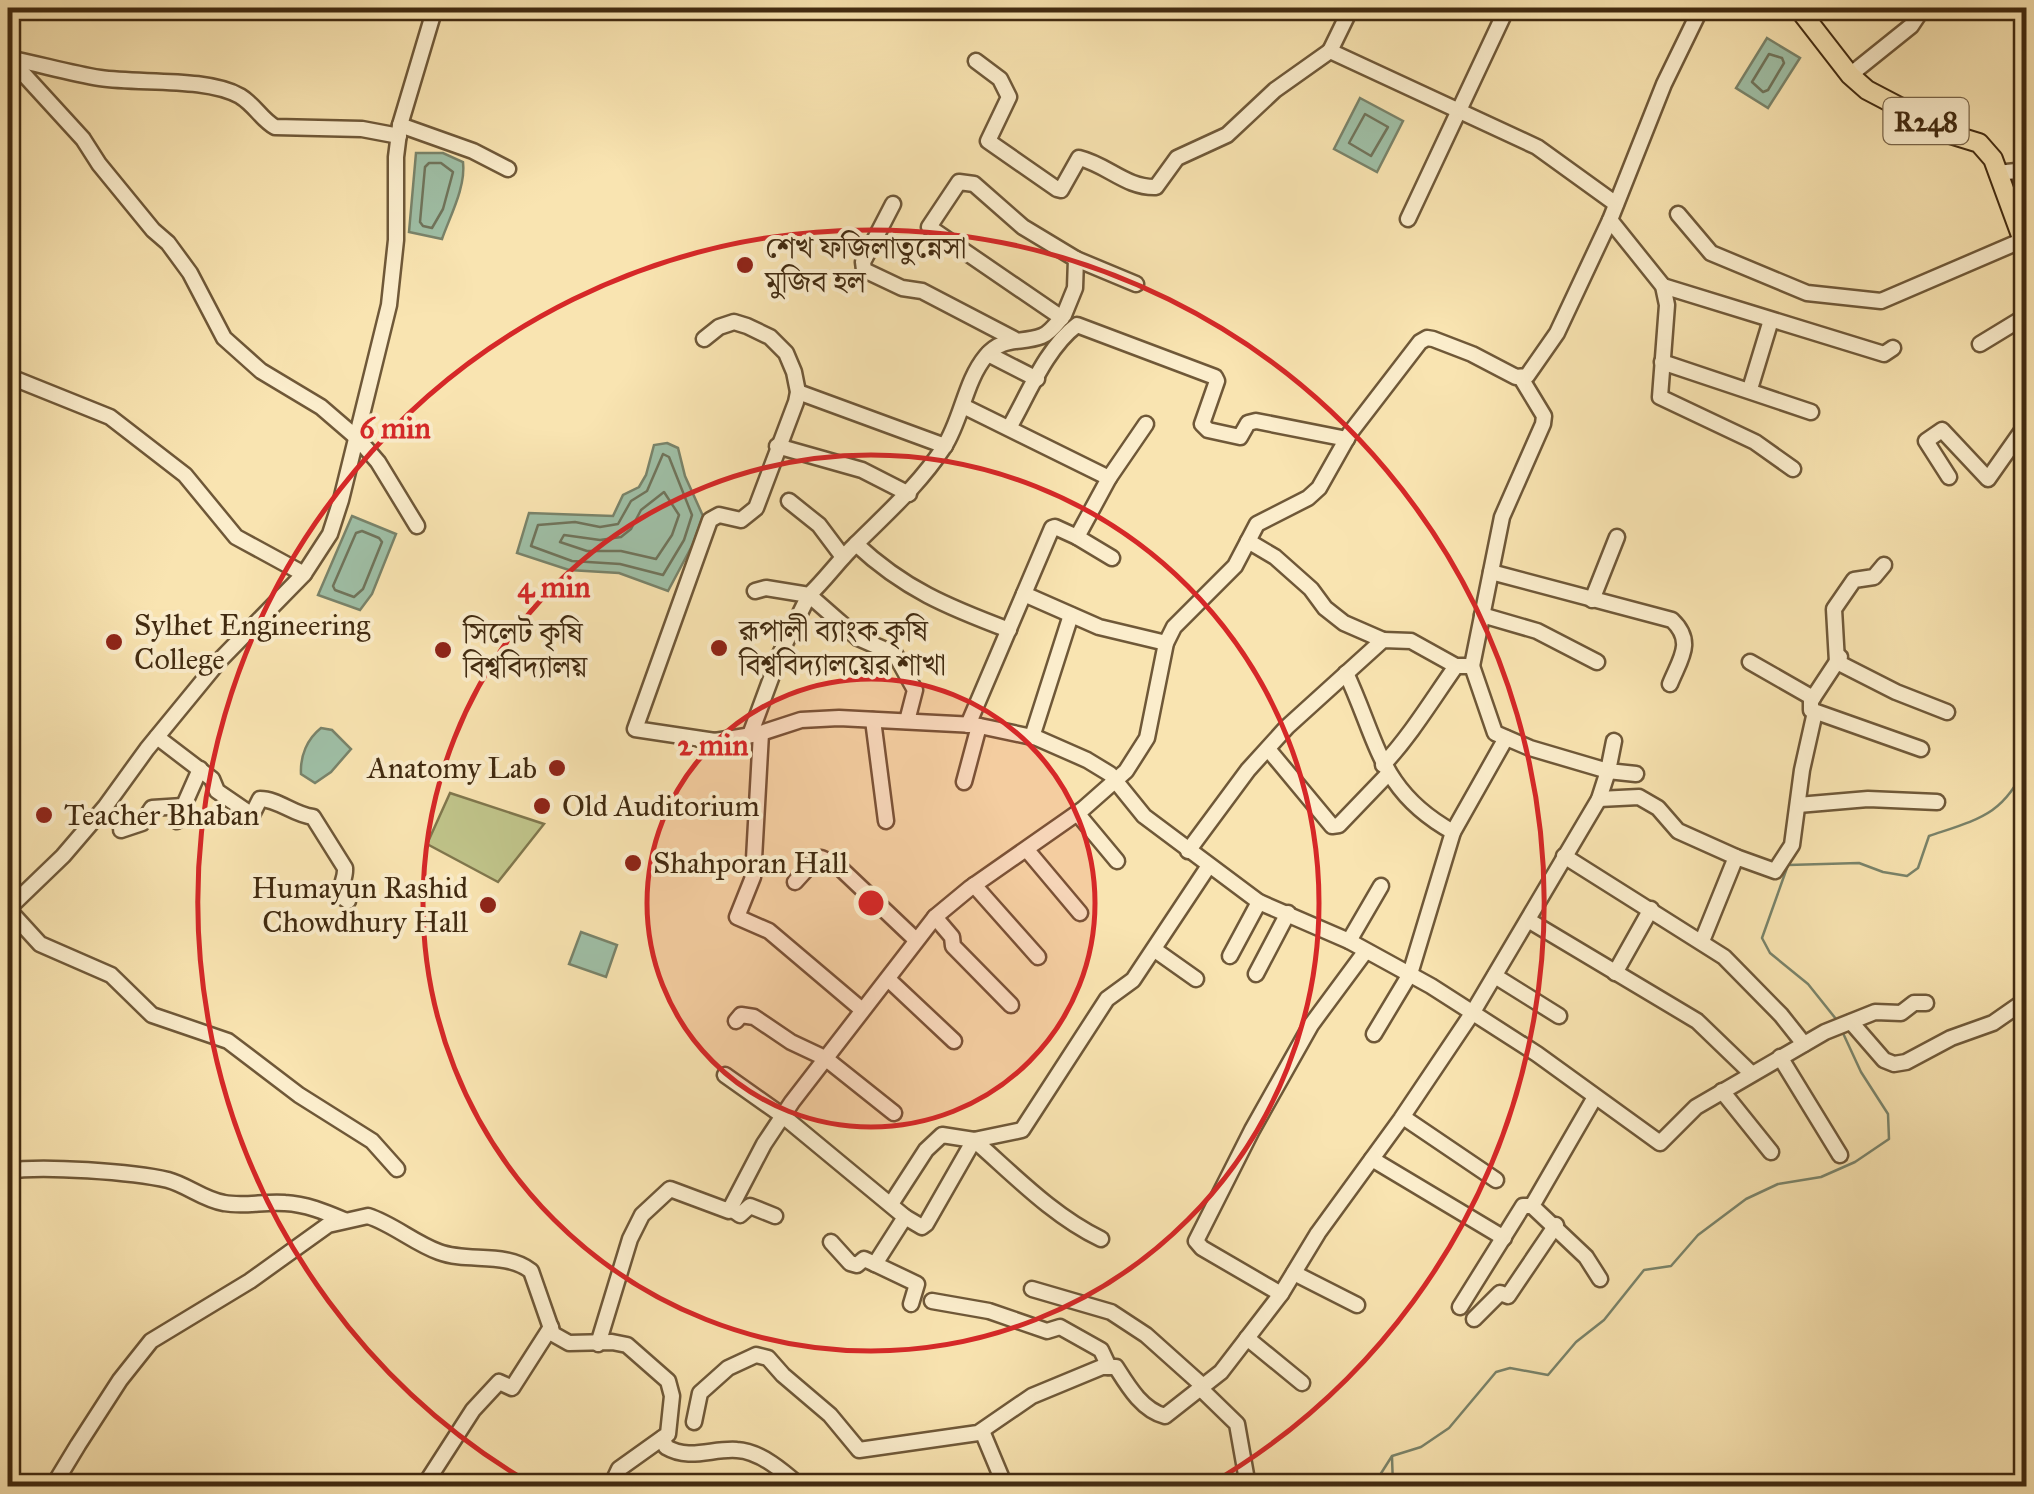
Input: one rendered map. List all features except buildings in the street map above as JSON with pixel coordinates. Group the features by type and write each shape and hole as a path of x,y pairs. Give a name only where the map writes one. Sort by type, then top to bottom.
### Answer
{"main road":[{"name":"R248","path":"1798,8 1850,75 1884,99 1953,135 1979,143 1993,159 2025,245"}],"street":[{"path":"396,1169 372,1142 228,1042 152,1015 111,975 40,944 8,909 63,856 220,660 304,574 330,534 361,442 388,305 396,240 399,131 434,8"},
{"path":"976,61 1000,80 1009,97 988,141 1056,189 1061,190 1079,158 1091,160 1138,187 1156,187 1177,158 1228,135 1276,90 1330,50 1351,8"},
{"path":"1408,220 1507,8"},
{"path":"1522,378 1557,334 1610,220 1664,84 1701,8"},
{"path":"1850,75 1911,26 1923,8"},
{"path":"1330,50 1537,147 1616,204"},
{"path":"8,57 96,77 138,83 189,83 238,95 264,121 276,127 399,131 473,152 508,168"},
{"path":"8,57 83,139 98,164 168,243 190,273 224,338 261,371 322,408 361,442 418,526"},
{"path":"1997,173 2026,170"},
{"path":"1062,318 929,227 960,182 974,184 1023,227 1076,258 1136,284"},
{"path":"893,204 863,262 864,270 902,288 922,291 1015,340"},
{"path":"1678,214 1711,253 1807,294 1881,301 2025,245"},
{"path":"1610,220 1663,286 1667,306 1660,397 1755,442 1794,469"},
{"path":"861,1009 769,931 737,917 753,877 756,734 780,654 810,595 908,494 945,446 988,354 1006,340 1044,336 1062,318 1074,288 1076,258"},
{"path":"1663,286 1851,347 1884,354 1893,348"},
{"path":"1980,344 2026,316"},
{"path":"1750,388 1770,320"},
{"path":"704,339 719,326 734,322 770,338 786,352 798,392 751,514 741,520 720,515 710,520 635,729 715,741 801,720 873,720 974,726 1032,737 1088,760 1116,782 1144,816 1260,902 1349,941 1410,974 1473,1012 1660,1143 1696,1106 1825,1032 1875,1012 1901,1013 1914,1003 1926,1003"},
{"path":"1009,428 1036,380 1068,332 1077,325 1215,377 1202,424 1208,430 1240,437 1248,424 1256,422 1347,439"},
{"path":"598,1344 608,1300 630,1239 651,1205 670,1189 729,1212 783,1116 934,917 1116,782 1146,738 1166,643 1174,628 1235,566 1256,524 1308,498 1319,488 1347,439 1420,342 1427,338 1522,378 1544,416 1543,424 1502,517 1482,614 1464,666 1418,719 1385,770 1339,826 1332,826 1268,749"},
{"path":"988,354 1036,380"},
{"path":"1662,362 1750,388 1811,412"},
{"path":"8,376 110,416 185,475 236,538 304,574"},
{"path":"798,392 945,446"},
{"path":"963,406 1109,478"},
{"path":"1077,537 1109,478 1146,424"},
{"path":"1949,477 1926,441 1942,430 1988,479 2026,425"},
{"path":"777,446 862,470 908,494"},
{"path":"789,501 819,526 843,557"},
{"path":"964,782 974,726 1052,528 1056,526 1112,558"},
{"path":"1592,600 1617,538"},
{"path":"1248,541 1275,557 1344,623 1383,640 1411,641 1464,666 1496,734 1608,771 1636,774"},
{"path":"856,544 918,593 1009,630"},
{"path":"1599,799 1638,797 1658,808 1678,831 1775,871 1792,845 1814,705 1839,658 1834,608 1854,580 1874,578 1884,565"},
{"path":"1492,572 1667,618 1680,628 1686,646 1670,684"},
{"path":"755,590 810,595 858,638 895,654 916,690 907,722"},
{"path":"1024,594 1113,632 1166,643"},
{"path":"1482,614 1537,632 1598,662"},
{"path":"1032,737 1071,615"},
{"path":"1188,851 1248,770 1312,702 1383,640"},
{"path":"1839,658 1896,692 1948,712"},
{"path":"1750,662 1814,705 1922,749"},
{"path":"1346,673 1385,770 1429,819 1453,832"},
{"path":"873,720 886,820"},
{"path":"157,737 212,779 217,791 252,815 260,799 266,798 293,813 314,817 345,868 346,877 340,889 348,902"},
{"path":"1374,1034 1410,974 1453,832 1506,738"},
{"path":"694,1422 700,1393 728,1368 756,1355 768,1358 830,1415 860,1450 928,1442 982,1430 1032,1396 1102,1367 1116,1367 1133,1394 1165,1416 1222,1372 1281,1294 1318,1233 1473,1012 1599,799 1614,741"},
{"path":"120,830 142,823 152,808 180,814 200,769"},
{"path":"1798,805 1868,799 1936,802"},
{"path":"1077,814 1117,861"},
{"path":"1027,850 1080,913"},
{"path":"1564,856 1702,941 1748,980 1804,1044"},
{"path":"795,882 820,858 837,865 916,940"},
{"path":"1702,941 1736,858"},
{"path":"890,1204 926,1150 942,1135 974,1140 1022,1130 1107,999 1133,980 1208,867"},
{"path":"974,886 1038,957"},
{"path":"1349,941 1380,886"},
{"path":"1230,956 1260,902"},
{"path":"1615,972 1651,909"},
{"path":"1256,974 1288,913"},
{"path":"934,917 952,937 954,946 1010,1005"},
{"path":"1528,920 1697,1022 1752,1073"},
{"path":"1154,950 1196,978"},
{"path":"1281,1294 1196,1241 1311,1025 1365,952"},
{"path":"1496,976 1559,1016"},
{"path":"888,978 954,1041"},
{"path":"1851,1022 1884,1060 1894,1064 1993,1023 2026,1000"},
{"path":"736,1021 741,1014 754,1017 791,1042 825,1058 894,1113"},
{"path":"1780,1057 1840,1155"},
{"path":"725,1075 783,1116 904,1217 922,1227 974,1140"},
{"path":"1722,1091 1771,1152"},
{"path":"1532,1206 1595,1096"},
{"path":"1402,1117 1496,1180"},
{"path":"974,1140 1042,1200 1101,1239"},
{"path":"1372,1159 1504,1238"},
{"path":"8,1171 81,1171 168,1180 221,1203 260,1206 284,1202 317,1208 344,1220"},
{"path":"730,1208 740,1215 750,1206 774,1216"},
{"path":"1460,1307 1523,1206 1532,1206 1556,1225 1586,1256 1600,1279"},
{"path":"58,1486 58,1478 78,1445 120,1380 151,1342 250,1281 328,1225 368,1216 441,1253 523,1265 531,1271 553,1334 569,1343 628,1345 668,1381 672,1396 668,1434 620,1469 611,1486"},
{"path":"875,1264 904,1217"},
{"path":"1474,1319 1494,1295 1508,1296 1556,1225"},
{"path":"830,1242 850,1263 857,1265 864,1259 917,1284 911,1304"},
{"path":"1294,1272 1358,1305"},
{"path":"1032,1289 1111,1312 1146,1335 1237,1424 1248,1486"},
{"path":"932,1301 989,1311 1047,1332 1060,1327 1102,1350 1109,1367"},
{"path":"424,1486 473,1410 499,1382 512,1388 551,1327"},
{"path":"1247,1338 1302,1383"},
{"path":"982,1430 1005,1486"},
{"path":"663,1438 666,1448 674,1452 695,1455 738,1450 755,1455 800,1486"}],"green space":[{"path":"450,793 544,824 498,882 427,844"}],"water":[{"path":"1767,38 1800,58 1768,108 1736,88"},
{"path":"1360,98 1403,121 1377,172 1334,149"},
{"path":"416,153 443,153 463,162 460,191 442,239 409,232"},
{"path":"667,443 678,448 685,476 703,516 668,591 619,573 569,570 517,553 529,513 613,516 623,495 639,487 646,475 654,445"},
{"path":"352,516 396,534 372,594 360,610 318,595"},
{"path":"321,728 332,730 351,749 315,783 301,774 301,767 308,743"},
{"path":"581,932 617,945 606,977 569,964"}],"waterway":[{"path":"8,122 16,149 8,200"},
{"path":"1836,1019 1808,984 1770,953 1762,938 1788,865 1859,863 1907,876 1918,868 1929,836 1976,819 1999,805 2026,765"},
{"path":"1373,1486 1392,1456 1421,1447 1449,1428 1496,1372 1510,1368 1548,1375 1576,1342 1604,1320 1644,1270 1671,1266 1698,1235 1746,1199 1778,1184 1821,1177 1855,1162 1889,1139 1888,1114 1861,1072 1842,1031"},
{"path":"1392,1457 1393,1486"}],"place":[{"name":"শেখ ফজিলাতুন্নেসা মুজিব হল","path":"745,265"},
{"name":"Sylhet Engineering College","path":"114,642"},
{"name":"রূপালী ব্যাংক কৃষি বিশ্ববিদ্যালয়ের শাখা","path":"719,648"},
{"name":"সিলেট কৃষি বিশ্ববিদ্যালয়","path":"443,650"},
{"name":"Anatomy Lab","path":"557,768"},
{"name":"Old Auditorium","path":"542,806"},
{"name":"Teacher Bhaban","path":"44,815"},
{"name":"Shahporan Hall","path":"633,863"},
{"name":"Humayun Rashid Chowdhury Hall","path":"488,905"}]}
